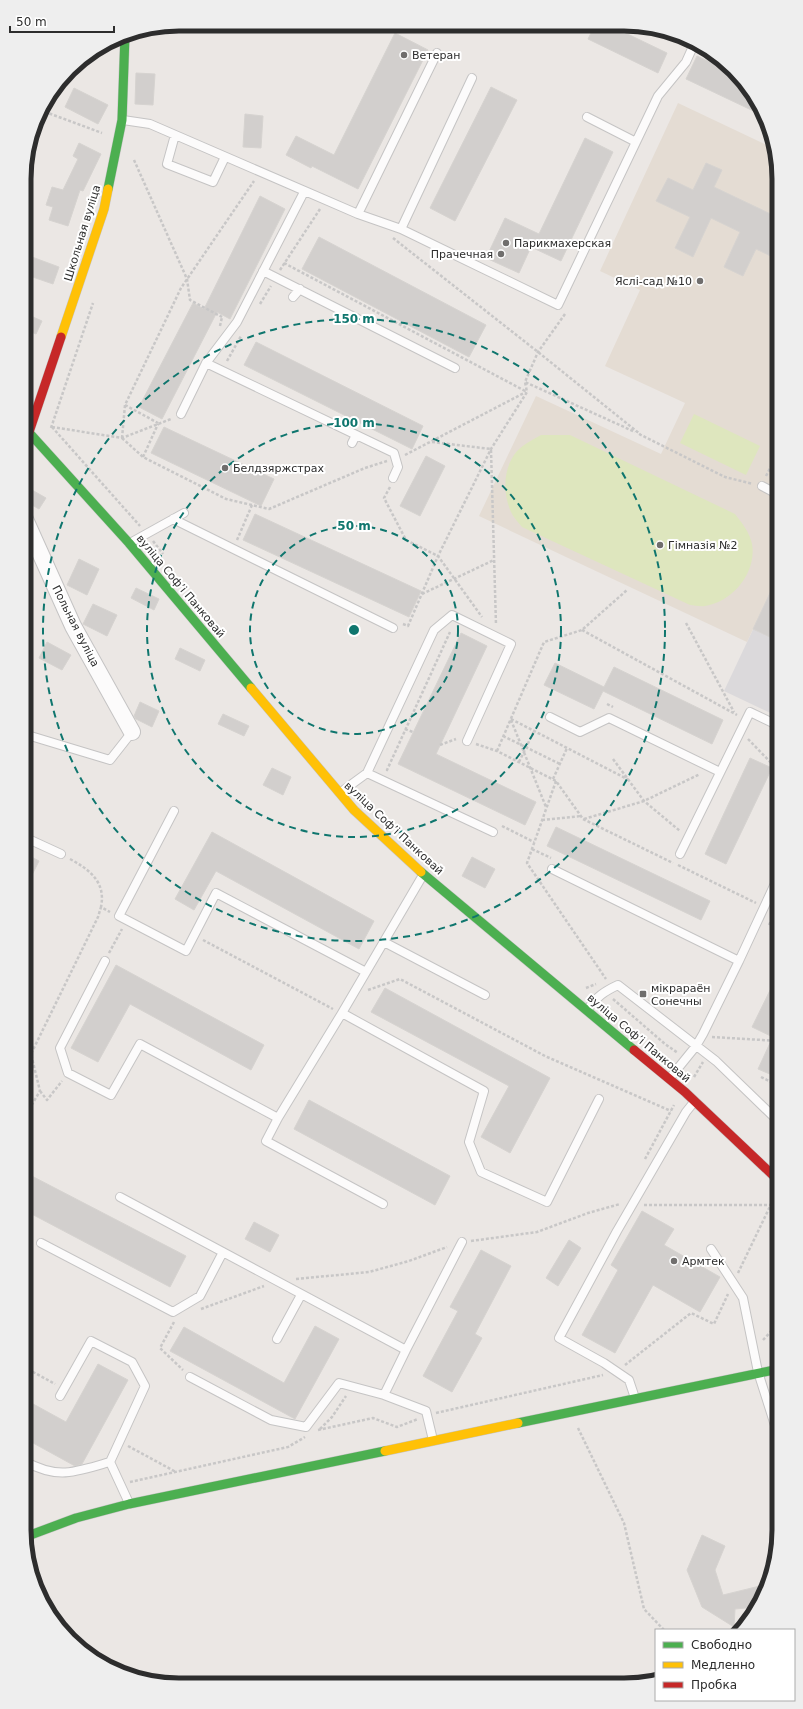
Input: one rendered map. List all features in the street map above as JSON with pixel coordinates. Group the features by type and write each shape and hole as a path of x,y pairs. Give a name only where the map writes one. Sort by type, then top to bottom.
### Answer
{"main road":[{"name":"Школьная вуліца","path":"31,418 104,209 122,120 125,41"},
{"name":"вуліца Софʼі Панковай","path":"31,433 129,543 339,794 359,814 423,874 670,1078 772,1174"},
{"path":"31,1535 76,1518 129,1504 772,1369"}],"street":[{"name":"Польная вуліца","path":"31,532 73,626 132,732"}],"lane":[{"path":"122,120 150,124 304,192 358,214 401,229 558,305 658,96 686,62 692,48"},
{"path":"358,214 437,53"},
{"path":"401,229 472,78"},
{"path":"587,117 636,142"},
{"path":"176,135 167,164 213,182 225,157"},
{"path":"181,414 206,363 237,322 304,192"},
{"path":"263,271 455,368"},
{"path":"293,297 300,290"},
{"path":"206,363 354,439 394,453 398,467 392,478"},
{"path":"762,486 772,491"},
{"path":"129,543 184,513"},
{"path":"173,519 393,628"},
{"path":"339,794 367,773 434,630 452,615 511,644 463,739"},
{"path":"680,854 717,771 741,731 750,712 772,723"},
{"path":"550,717 580,732 609,718 717,771"},
{"path":"31,736 110,760 132,732"},
{"path":"367,773 493,832"},
{"path":"174,812 123,918 186,951 216,894 366,972"},
{"path":"31,840 61,854"},
{"path":"552,870 739,961"},
{"path":"383,1204 266,1141 278,1118 342,1013 423,874"},
{"path":"670,1078 696,1046 703,1034 772,897"},
{"path":"384,942 485,995"},
{"path":"105,961 60,1048 68,1073 111,1095 140,1044 278,1118"},
{"path":"587,1010 595,998 606,990 618,985 716,1061 772,1115"},
{"path":"342,1013 484,1091 469,1142 480,1172 547,1202 599,1099"},
{"path":"635,1398 629,1380 559,1338 632,1205 686,1112 695,1101"},
{"path":"120,1197 406,1350"},
{"path":"384,1395 462,1242"},
{"path":"41,1243 173,1312 200,1296 223,1252"},
{"path":"711,1249 743,1298 758,1372 772,1416"},
{"path":"277,1339 301,1294"},
{"path":"62,1392 91,1341 132,1362 145,1386 110,1462 129,1504"},
{"path":"190,1376 271,1420 306,1427 339,1383 351,1386 384,1395 426,1411 434,1441"},
{"path":"31,1465 36,1468 57,1473 71,1473 110,1462"}],"path":[{"path":"47,113 103,134"},
{"path":"134,160 187,278 190,300 222,317 220,325"},
{"path":"122,438 125,405 181,288 258,176"},
{"path":"389,235 640,434"},
{"path":"284,263 527,392"},
{"path":"408,626 438,556 491,449 527,392 524,382 538,352 566,313 558,305"},
{"path":"524,382 640,434 725,476 762,486 772,465"},
{"path":"407,454 527,392"},
{"path":"125,405 158,424"},
{"path":"166,557 52,427 122,438 171,419"},
{"path":"143,457 158,424"},
{"path":"122,438 143,457 226,499 269,509 365,468"},
{"path":"430,442 491,449"},
{"path":"491,449 496,637"},
{"path":"384,498 406,540 438,556 496,637"},
{"path":"235,543 252,505"},
{"path":"422,594 494,560"},
{"path":"628,590 582,630 544,642 497,751 554,780 583,819 644,801 717,771"},
{"path":"686,623 734,713"},
{"path":"387,770 453,625"},
{"path":"582,630 747,720"},
{"path":"510,719 629,780"},
{"path":"510,719 546,808"},
{"path":"406,729 414,732"},
{"path":"519,762 534,731"},
{"path":"741,731 772,764"},
{"path":"503,736 560,764"},
{"path":"440,744 463,739"},
{"path":"567,748 554,780 527,863 607,981"},
{"path":"614,759 644,801 688,838"},
{"path":"542,820 581,816"},
{"path":"61,854 82,866 96,877 102,890 101,907 98,917 31,1054 40,1091 47,1100 68,1073"},
{"path":"101,907 123,918 105,961"},
{"path":"194,936 342,1013"},
{"path":"365,995 368,989 400,979 545,1056 671,1111"},
{"path":"613,979 583,988 603,1006 612,999 665,1044 700,1068"},
{"path":"703,1034 714,1037 772,1041"},
{"path":"761,1077 772,1082"},
{"path":"31,1106 40,1091"},
{"path":"642,1164 675,1103"},
{"path":"620,1204 624,1198"},
{"path":"197,1311 277,1281 369,1272 409,1261 462,1242 537,1232 588,1213 620,1204 771,1205 714,1324 691,1313 616,1372 427,1415 397,1427 373,1418 319,1430 313,1433"},
{"path":"175,1319 160,1348 190,1376"},
{"path":"754,1350 772,1331"},
{"path":"31,1372 62,1392"},
{"path":"319,1430 332,1417 343,1402 351,1386"},
{"path":"570,1411 624,1523 644,1609 663,1629"},
{"path":"120,1485 288,1447 307,1436"},
{"path":"119,1441 176,1472"}],"shaded area":[{"path":"678,103 768,146 772,170 772,589 747,642 479,516 536,396 661,454 685,403 605,366 640,290 600,271"},
{"path":"772,589 772,714 724,691"}],"green space":[{"path":"694,414 760,446 746,475 680,443"},
{"path":"541,435 570,435 735,514 748,532 752,544 753,555 747,575 741,584 725,599 703,606 690,605 522,527 513,516 508,505 505,483 506,475 510,461 519,449"}],"building":[{"path":"592,31 621,31 667,53 658,73 588,39"},
{"path":"395,33 428,50 358,189 286,155 296,136 334,155"},
{"path":"697,56 720,67 735,81 756,112 686,79"},
{"path":"136,73 155,74 153,105 135,104"},
{"path":"491,87 517,100 455,221 430,208"},
{"path":"74,88 108,105 98,124 65,107"},
{"path":"245,114 263,116 261,148 243,147"},
{"path":"585,138 613,152 561,261 531,247 519,273 486,258 505,218 539,234"},
{"path":"79,143 101,154 83,191 80,190 68,226 49,220 53,207 46,205 52,187 63,190 78,159 73,156"},
{"path":"706,163 722,170 714,187 772,215 772,257 756,249 743,276 724,267 740,232 711,218 693,257 675,248 690,217 656,201 668,178 693,190"},
{"path":"260,196 285,209 230,319 217,312 162,419 139,407 193,303 204,309"},
{"path":"319,237 486,325 469,357 302,269"},
{"path":"31,257 59,267 53,284 31,276"},
{"path":"31,316 42,321 36,334 31,332"},
{"path":"256,342 423,426 412,449 244,365"},
{"path":"164,427 274,479 261,506 151,453"},
{"path":"426,456 445,466 420,516 400,506"},
{"path":"32,490 46,498 39,509 31,504"},
{"path":"255,514 421,591 409,617 243,540"},
{"path":"79,559 99,569 87,595 67,585"},
{"path":"136,588 159,599 154,610 131,598"},
{"path":"772,589 772,638 753,629"},
{"path":"93,604 117,615 107,636 83,624"},
{"path":"461,633 487,646 436,754 536,802 525,825 398,764"},
{"path":"47,642 71,655 62,670 39,658"},
{"path":"180,648 205,660 200,671 175,659"},
{"path":"555,663 604,687 614,667 723,720 712,744 603,691 594,709 544,685"},
{"path":"140,702 159,711 152,727 136,719 134,716"},
{"path":"223,714 249,726 244,736 218,724"},
{"path":"750,758 772,768 726,864 705,854"},
{"path":"272,768 291,777 283,795 263,785"},
{"path":"556,827 710,901 701,920 547,846"},
{"path":"212,832 374,921 359,949 216,871 194,910 175,899"},
{"path":"31,857 39,861 31,877"},
{"path":"472,857 495,869 485,888 462,876"},
{"path":"116,965 264,1045 251,1070 130,1004 98,1062 71,1048"},
{"path":"772,986 772,1037 752,1027"},
{"path":"385,988 550,1078 510,1153 481,1137 509,1086 371,1012"},
{"path":"770,1043 772,1044 772,1075 758,1069"},
{"path":"309,1100 450,1176 435,1205 294,1129"},
{"path":"31,1176 186,1256 170,1287 31,1214"},
{"path":"642,1211 674,1229 664,1245 720,1277 700,1312 653,1285 615,1353 582,1335 618,1270 611,1265"},
{"path":"254,1222 279,1235 270,1252 245,1239"},
{"path":"569,1240 581,1248 558,1286 546,1278"},
{"path":"481,1250 511,1266 475,1334 482,1338 452,1392 423,1376 458,1311 450,1307"},
{"path":"315,1326 339,1339 295,1419 170,1351 184,1327 284,1383"},
{"path":"98,1364 128,1380 82,1464 75,1466 31,1442 31,1403 66,1422"},
{"path":"702,1535 725,1546 715,1570 723,1595 761,1586 750,1608 735,1609 734,1627 702,1607 687,1570"}],"traffic: fast":[{"path":"108,189 122,120 125,41"},
{"path":"31,435 129,543 251,688"},
{"path":"421,872 634,1050"},
{"path":"518,1423 772,1370"},
{"path":"31,1535 76,1518 129,1504 385,1451"}],"traffic: slow":[{"path":"61,337 104,209 108,189"},
{"path":"251,688 354,810 421,872"},
{"path":"385,1451 518,1423"}],"traffic: jam":[{"path":"31,426 61,337"},
{"path":"634,1050 685,1092 772,1174"}],"place":[{"name":"Ветеран","path":"404,55"},
{"name":"Парикмахерская","path":"506,243"},
{"name":"Прачечная","path":"501,254"},
{"name":"Яслі-сад №10","path":"700,281"},
{"name":"Белдзяржстрах","path":"225,468"},
{"name":"Гімназія №2","path":"660,545"},
{"name":"мікрараён Сонечны","path":"643,994"},
{"name":"Армтек","path":"674,1261"}]}
